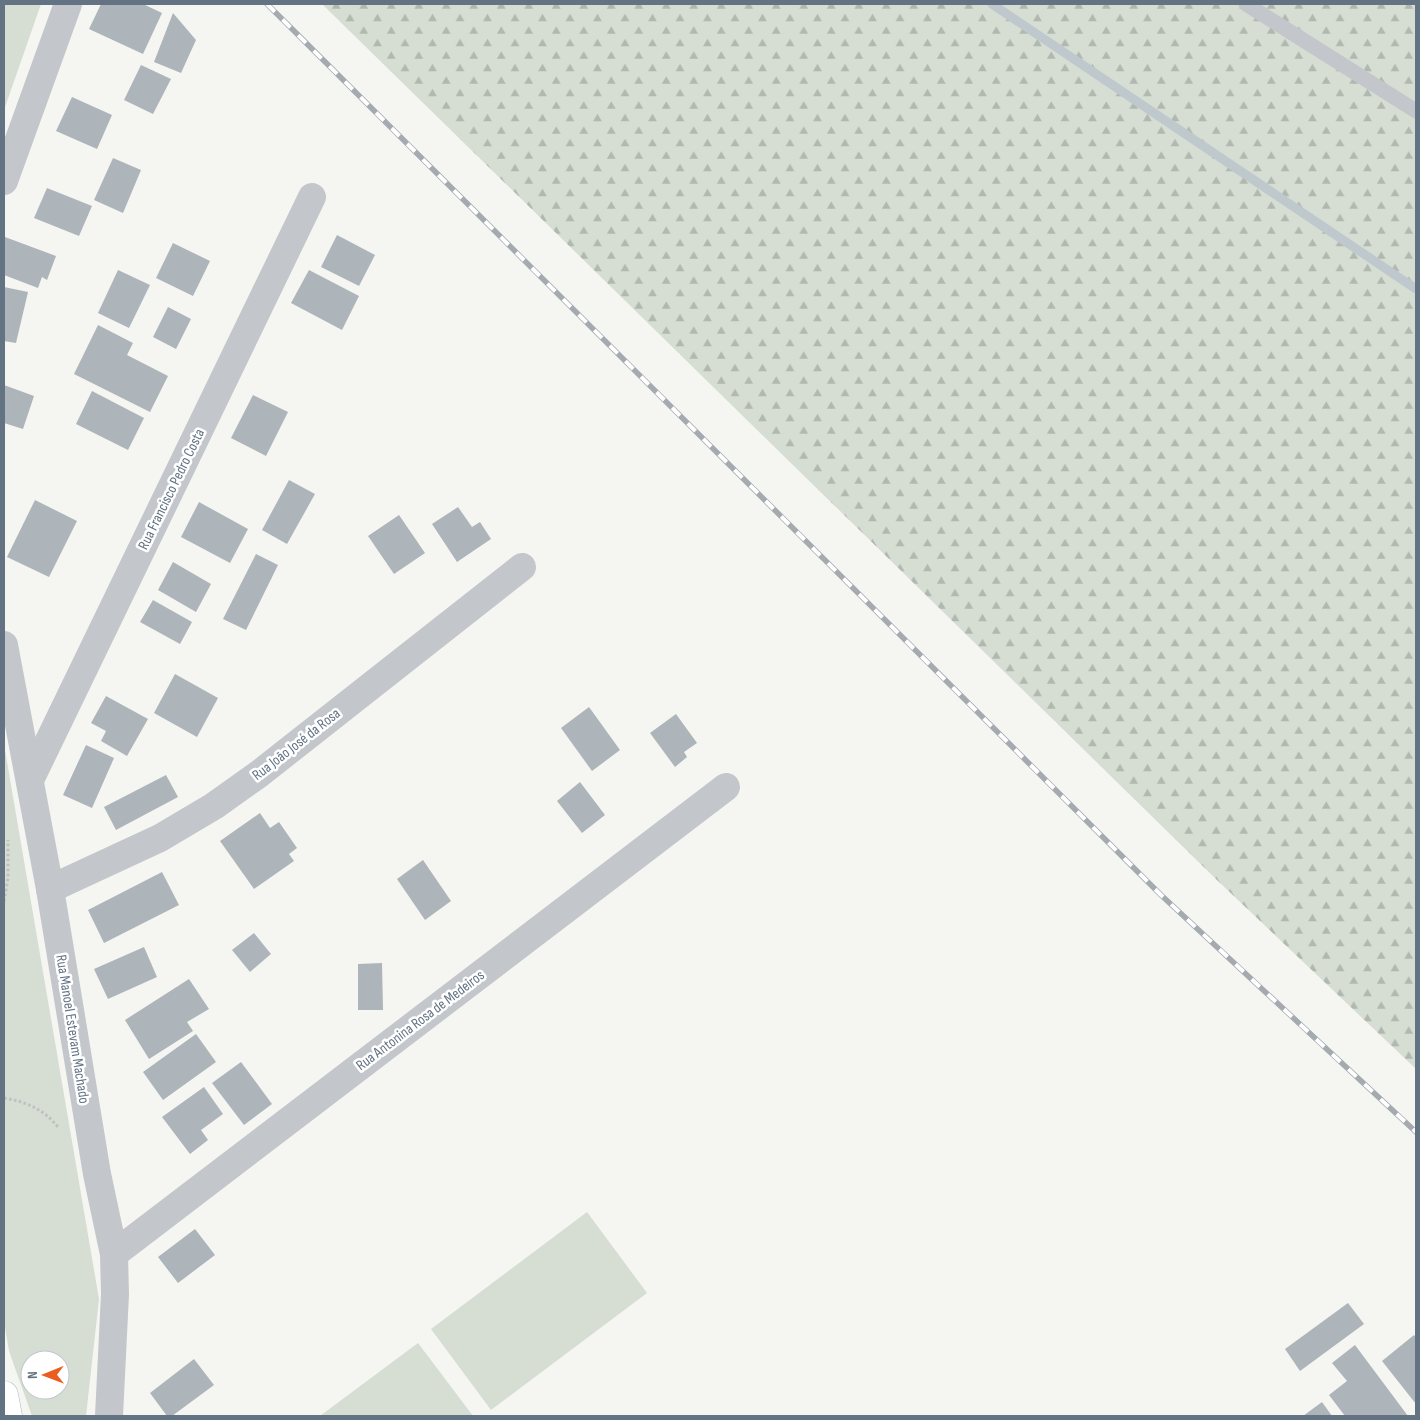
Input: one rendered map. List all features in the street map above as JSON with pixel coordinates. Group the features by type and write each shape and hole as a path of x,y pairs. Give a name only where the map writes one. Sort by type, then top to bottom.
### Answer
{"main road":[{"path":"4,1395 8,1416"}],"street":[{"path":"4,181 68,4"},
{"name":"Rua Francisco Pedro Costa","path":"30,780 312,197"},
{"name":"Rua João José da Rosa","path":"50,890 160,838 214,806 267,768 522,567"},
{"name":"Rua Manoel Estevam Machado","path":"4,645 50,890 97,1174 114,1254 115,1294 109,1416"},
{"name":"Rua Antonina Rosa de Medeiros","path":"114,1254 726,787"}],"lane":[{"path":"1246,4 1416,111"}],"path":[{"path":"4,901 8,878 7,831"},
{"path":"4,1098 32,1104 51,1118 62,1132"}],"green space":[{"path":"4,4 41,4 4,110"},
{"path":"322,4 1416,4 1416,1069 1219,882"},
{"path":"4,744 99,1299 86,1416 32,1416 26,1400 70,1400 70,1350 20,1350 20,1382 9,1351 4,1321"},
{"path":"587,1212 647,1293 491,1410 431,1329"},
{"path":"418,1343 473,1416 320,1416"}],"building":[{"path":"101,4 143,4 162,13 143,54 89,29"},
{"path":"173,13 196,40 181,73 154,62"},
{"path":"141,65 171,79 153,114 124,100"},
{"path":"72,97 112,115 97,149 56,131"},
{"path":"113,158 141,170 123,213 94,200"},
{"path":"47,188 92,206 79,236 34,218"},
{"path":"337,235 375,255 359,286 321,267"},
{"path":"5,237 56,256 47,280 42,277 38,288 4,275"},
{"path":"173,243 210,261 193,296 156,278"},
{"path":"118,270 150,285 129,328 98,313"},
{"path":"309,270 359,296 342,330 291,303"},
{"path":"4,287 28,292 16,343 4,341"},
{"path":"168,307 191,319 176,349 153,337"},
{"path":"98,325 133,343 127,355 168,376 150,412 74,374"},
{"path":"4,385 34,396 23,429 4,423"},
{"path":"92,391 144,418 128,450 76,424"},
{"path":"253,395 288,412 266,456 231,438"},
{"path":"289,480 315,494 287,544 262,530"},
{"path":"35,500 77,521 49,577 7,557"},
{"path":"199,502 248,529 230,563 181,537"},
{"path":"458,507 472,527 480,522 491,539 457,562 432,524"},
{"path":"399,515 425,553 394,574 368,536"},
{"path":"256,554 278,565 246,630 223,619"},
{"path":"173,562 211,584 196,612 158,590"},
{"path":"153,600 192,622 180,644 140,622"},
{"path":"175,674 218,698 197,737 154,713"},
{"path":"106,696 148,719 127,756 101,741 106,731 91,723"},
{"path":"589,707 620,750 592,771 561,728"},
{"path":"676,714 697,743 684,752 687,757 675,767 650,733"},
{"path":"86,745 114,758 92,808 63,795"},
{"path":"166,775 178,797 116,830 104,807"},
{"path":"580,782 605,815 582,833 557,801"},
{"path":"260,813 270,828 279,822 297,848 289,854 294,861 254,889 220,841"},
{"path":"423,860 451,901 425,920 397,879"},
{"path":"162,872 179,905 104,943 88,910"},
{"path":"254,933 271,954 250,972 232,950"},
{"path":"144,947 157,977 108,999 94,969"},
{"path":"382,963 383,1010 358,1010 358,964"},
{"path":"189,979 209,1009 187,1022 193,1031 149,1059 125,1020"},
{"path":"196,1034 216,1062 163,1100 143,1072"},
{"path":"241,1062 272,1104 244,1125 212,1083"},
{"path":"204,1087 223,1114 201,1130 208,1140 190,1154 162,1117"},
{"path":"195,1229 215,1255 178,1283 158,1257"},
{"path":"1348,1303 1364,1324 1300,1371 1285,1349"},
{"path":"1414,1335 1416,1338 1416,1404 1382,1361"},
{"path":"1355,1345 1408,1416 1345,1416 1329,1395 1347,1381 1332,1363"},
{"path":"194,1359 214,1385 172,1416 167,1416 150,1393"},
{"path":"1322,1402 1332,1416 1303,1416"}],"waterway":[{"path":"992,4 1416,289"}],"railway":[{"path":"267,4 1161,895 1416,1132"}]}
